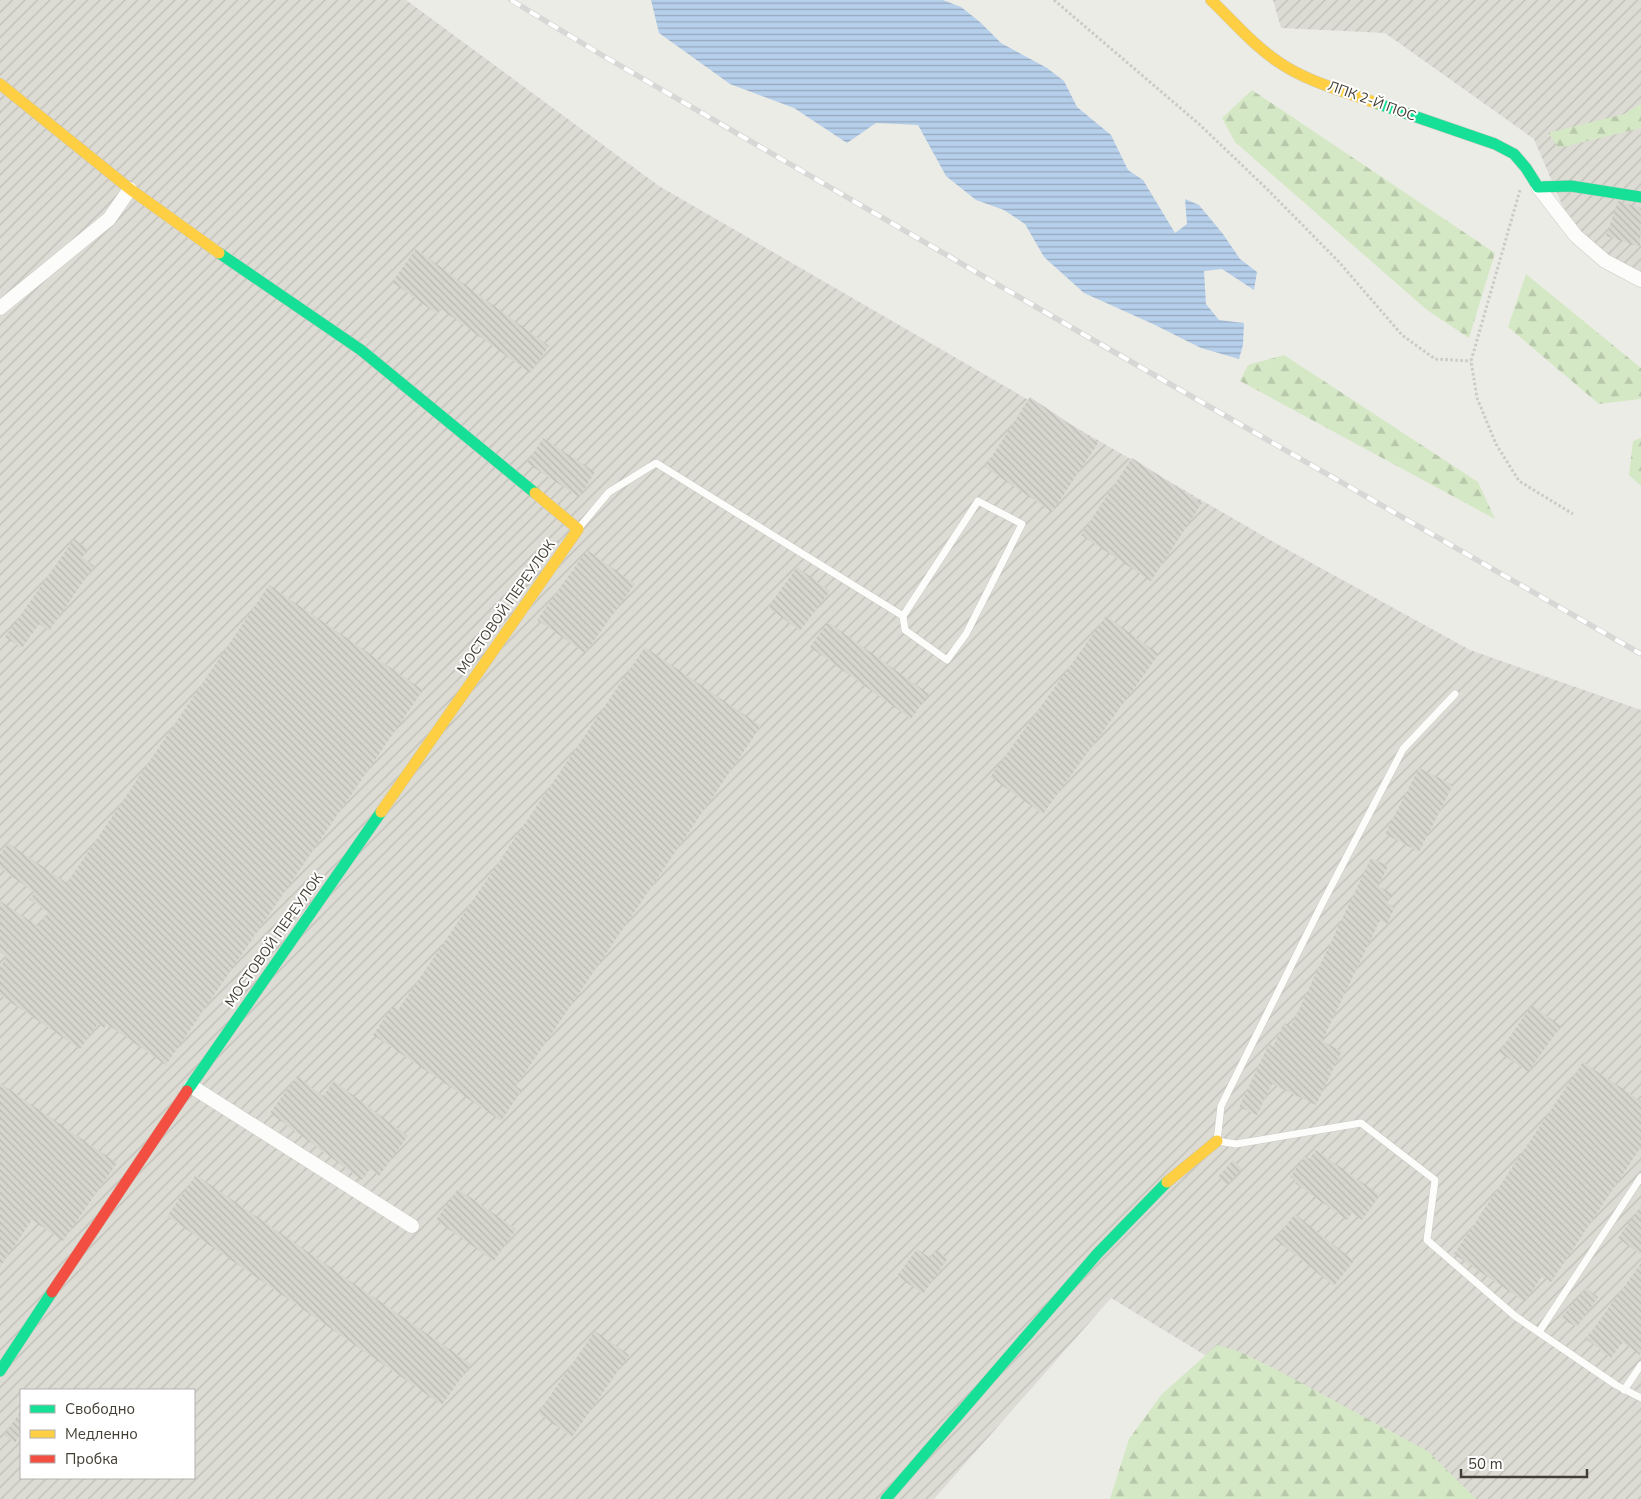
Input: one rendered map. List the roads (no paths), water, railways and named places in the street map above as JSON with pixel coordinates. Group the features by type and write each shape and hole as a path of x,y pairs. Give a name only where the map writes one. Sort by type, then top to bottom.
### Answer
{"street":[{"name":"ЛПК 2-Й ПОС","path":"1212,0 1260,48 1302,75 1495,144 1514,154 1576,236 1605,261 1641,280"},
{"path":"0,84 130,189 245,272 361,350 578,529"},
{"path":"1538,187 1571,186 1641,197"},
{"path":"0,308 109,219 130,189"},
{"name":"МОСТОВОЙ ПЕРЕУЛОК","path":"0,1371 150,1144 578,529"},
{"path":"191,1086 412,1226"},
{"path":"886,1499 1097,1254 1173,1176 1217,1141"}],"lane":[{"path":"578,529 609,492 656,463 903,616"},
{"path":"978,501 1022,524 966,634 947,660 905,630 903,616 978,501"},
{"path":"1455,694 1403,749 1398,757 1221,1106 1217,1141 1236,1144 1361,1123 1435,1180 1427,1240 1515,1316 1624,1390 1641,1398"},
{"path":"1539,1332 1641,1177"},
{"path":"1624,1390 1641,1365"}],"water":[{"path":"651,0 943,0 961,7 980,22 1001,43 1047,68 1064,81 1077,107 1111,135 1128,170 1143,180 1175,233 1187,224 1185,199 1199,205 1223,234 1240,259 1257,272 1254,290 1222,269 1204,271 1206,304 1219,320 1244,323 1243,345 1239,359 1201,348 1084,293 1044,257 1025,224 1004,210 976,200 946,176 918,125 876,123 847,143 794,108 730,84 659,33"}],"railway":[{"path":"511,0 595,51 1088,337 1641,654"}]}
